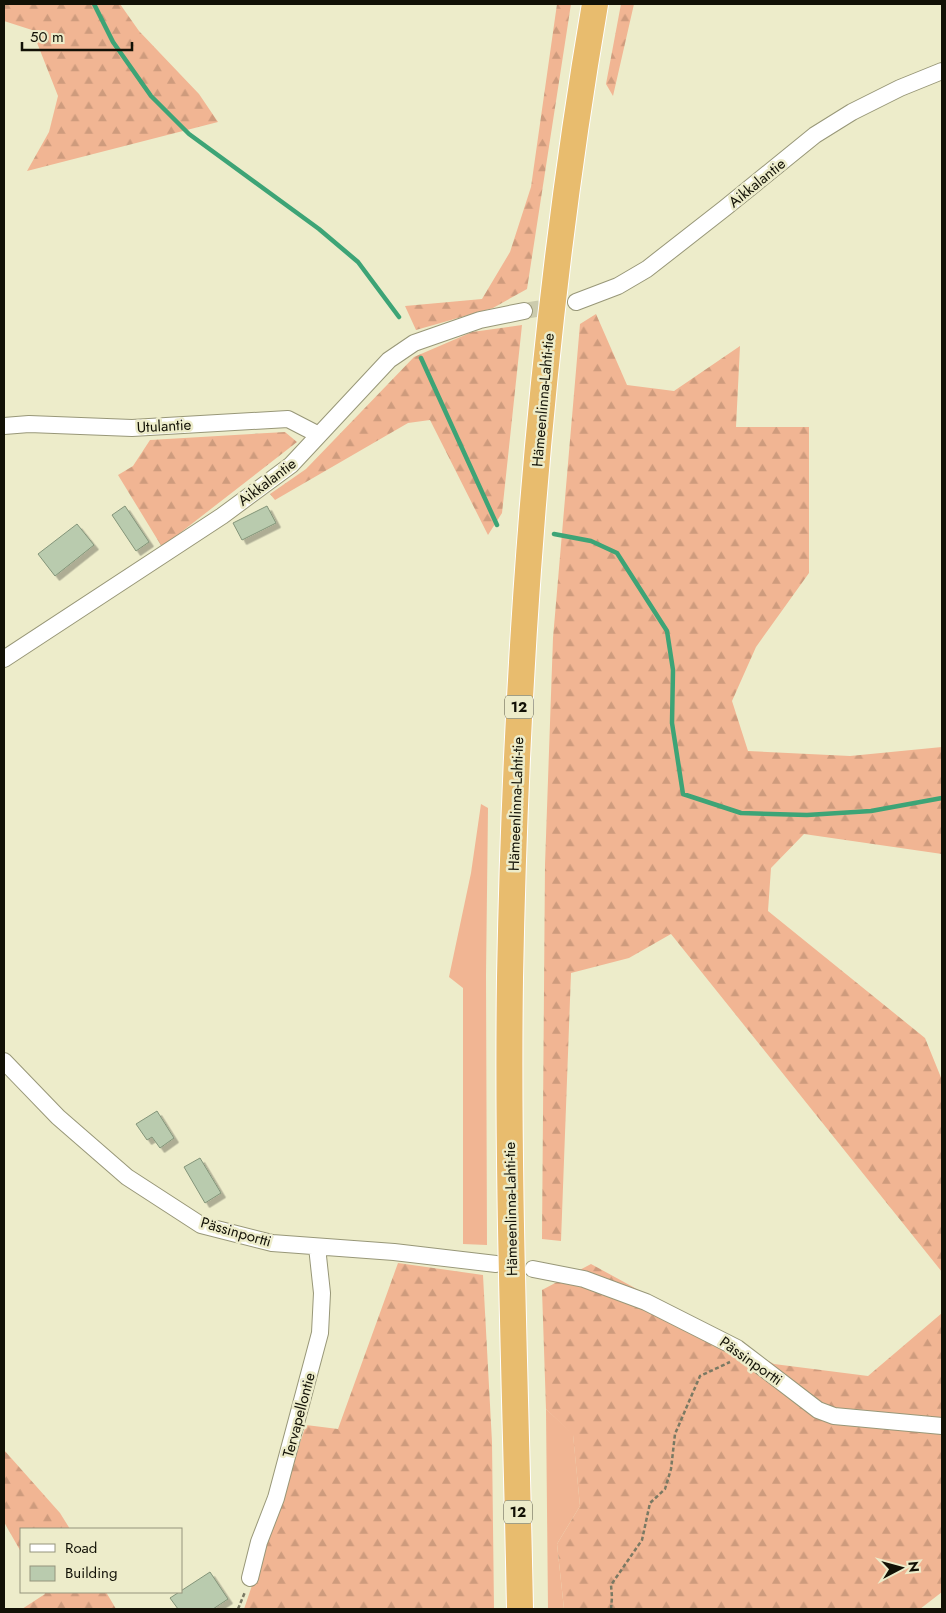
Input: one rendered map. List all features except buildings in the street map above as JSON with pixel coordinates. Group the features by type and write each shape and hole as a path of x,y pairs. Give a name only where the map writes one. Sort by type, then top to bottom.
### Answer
{"highway":[{"name":"Hämeenlinna-Lahti-tie","path":"520,1609 510,1130 513,874 520,685 541,409 557,258 582,80 595,4"}],"street":[{"name":"Aikkalantie","path":"576,302 618,286 647,269 815,135 852,112 900,88 942,71"},
{"name":"Aikkalantie","path":"4,659 222,516 291,465 389,360 414,342 480,320 524,311"},
{"name":"Utulantie","path":"4,426 29,424 132,428 288,419 320,435"},
{"name":"Pässinportti","path":"4,1061 58,1117 127,1177 201,1225 272,1243 394,1252 496,1264"},
{"name":"Tervapellontie","path":"250,1578 259,1542 276,1498 320,1333 322,1293 317,1247"},
{"name":"Pässinportti","path":"533,1269 584,1279 646,1302 720,1339 745,1354 818,1410 834,1416 942,1426"}],"path":[{"path":"610,1609 611,1586 642,1540 650,1503 665,1489 671,1469 675,1434 700,1376 745,1354"}],"green space":[{"path":"4,4 120,4 139,31 199,94 218,122 27,171 49,132 58,96 32,30 4,21"},
{"path":"557,4 571,4 527,289 493,308 416,330 405,306 482,299 510,252 531,187"},
{"path":"621,4 634,4 613,96 606,84"},
{"path":"596,314 627,385 674,391 740,346 736,427 809,427 809,573 756,647 732,701 748,751 850,756 942,747 942,854 804,834 771,868 768,911 925,1038 942,1080 942,1272 671,934 629,958 571,973 561,1241 542,1239 545,865 553,638 580,324"},
{"path":"522,325 502,513 488,535 430,420 408,423 275,500 270,494 306,469 414,357 472,332"},
{"path":"285,432 297,442 162,547 118,475 133,466 150,440"},
{"path":"481,804 488,808 486,975 487,1245 463,1244 463,988 449,977 471,873"},
{"path":"398,1263 483,1275 492,1442 494,1609 244,1609 306,1425 338,1429"},
{"path":"591,1264 774,1364 868,1376 942,1313 942,1592 920,1609 564,1609 557,1544 580,1506 573,1435 546,1409 542,1290"},
{"path":"546,1409 573,1434 580,1506 557,1544 564,1609 548,1609"},
{"path":"4,1450 60,1513 69,1528 20,1528 20,1550 4,1522"},
{"path":"107,1593 116,1609 22,1609 45,1594"}],"waterway":[{"path":"94,4 113,42 151,96 189,134 319,229 358,262 399,317"},
{"path":"421,358 497,525"},
{"path":"554,534 591,541 617,553 667,631 673,670 672,723 683,794 741,813 807,815 871,811 942,798"}],"tunnel":[{"path":"524,311 576,302"}]}
